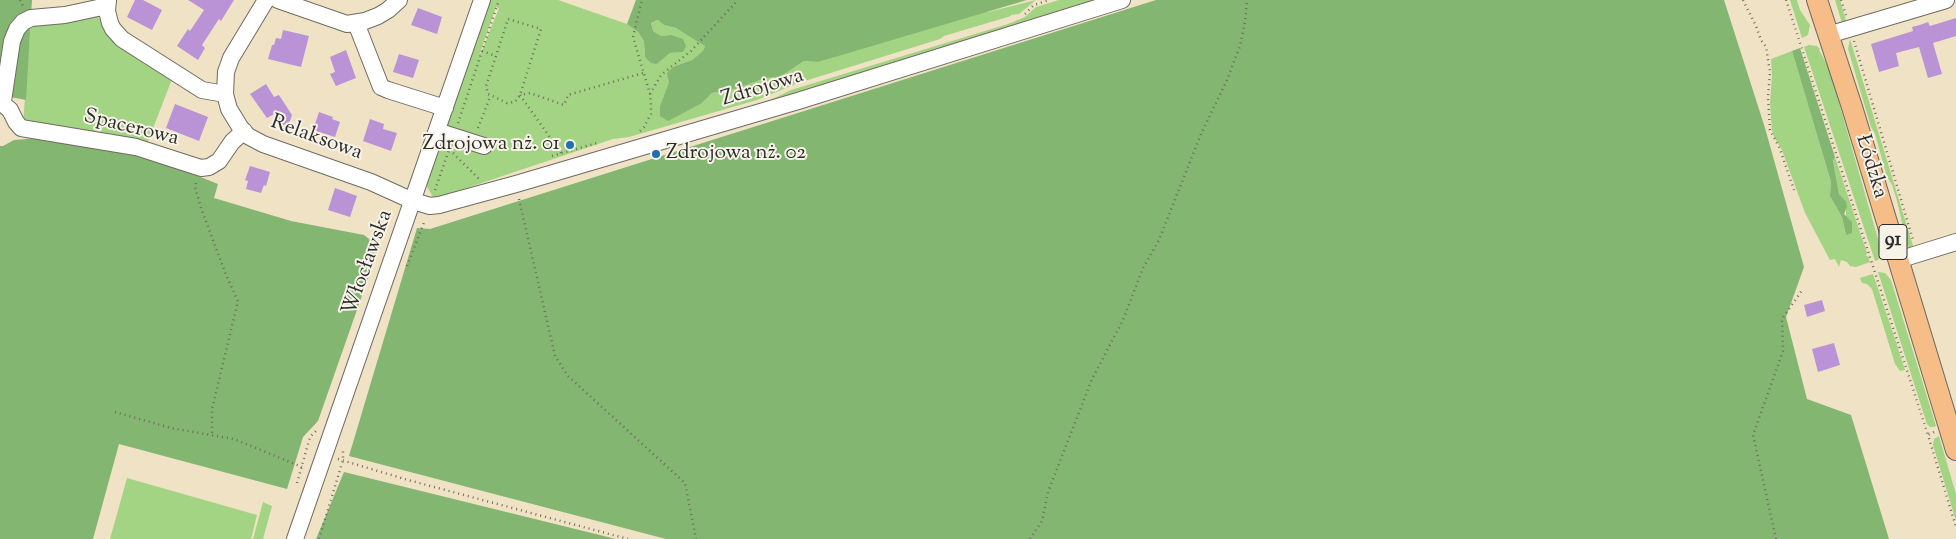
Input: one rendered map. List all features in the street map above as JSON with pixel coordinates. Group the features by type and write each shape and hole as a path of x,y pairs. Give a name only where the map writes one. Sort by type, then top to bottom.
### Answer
{"main road":[{"name":"Łódzka","path":"1817,0 1852,107 1956,450"}],"street":[{"name":"Relaksowa","path":"266,0 231,58 225,77 225,94 233,116 248,136 263,144 372,182 413,201"},
{"path":"278,0 339,22 356,23 382,14 399,0"},
{"name":"Włocławska","path":"295,539 482,0"},
{"name":"Zdrojowa","path":"413,201 430,206 439,205 516,184 798,101 1122,0"},
{"path":"1828,34 1946,0"},
{"path":"107,3 108,17 113,29 126,42 202,90 225,94"},
{"name":"Spacerowa","path":"107,3 65,15 31,18 23,22 17,29 12,41 3,101 21,128 136,147 198,168 207,168 216,164 232,142 244,131"},
{"path":"356,23 381,86 388,90 445,108"},
{"path":"437,131 451,143 478,144"},
{"path":"1898,260 1956,242"}],"path":[{"path":"438,194 436,194 435,190 498,8 498,0"},
{"path":"638,133 644,127 651,114 650,94 633,37 642,0"},
{"path":"650,94 661,75 691,51 738,0"},
{"path":"1023,15 1034,5 1049,0"},
{"path":"1030,539 1042,521 1048,492 1092,379 1123,320 1144,268 1159,240 1201,134 1228,80 1240,46 1247,0"},
{"path":"1743,0 1766,47 1770,72 1768,97 1770,130 1780,149 1794,190"},
{"path":"1786,0 1928,435 1956,527"},
{"path":"1841,0 1917,253"},
{"path":"508,19 541,29 520,95 515,102 511,103 490,97 486,92 486,86 508,19"},
{"path":"482,51 496,56"},
{"path":"520,95 530,93 564,106 568,95 643,73"},
{"path":"520,95 560,153"},
{"path":"478,144 490,97"},
{"path":"451,143 484,183"},
{"path":"544,158 601,143"},
{"path":"198,168 195,187 201,208 226,275 238,301 212,409 212,435"},
{"path":"516,184 555,356 568,376 685,483 696,539"},
{"path":"1776,539 1752,434 1783,351 1782,319 1804,289"},
{"path":"115,412 171,428 234,439 317,472"},
{"path":"1928,435 1949,426"},
{"path":"323,454 408,480 628,539"}],"green space":[{"path":"0,0 32,0 26,100 0,95"},
{"path":"489,0 558,0 627,24 638,32 644,41 645,57 657,64 670,53 682,52 671,35 661,36 653,31 651,23 659,20 664,25 676,28 696,39 705,46 703,51 692,60 675,66 660,106 702,103 712,93 735,89 766,78 780,77 804,61 818,62 922,28 931,28 982,11 988,12 1036,0 1019,14 803,80 757,100 629,137 613,139 434,199 426,185 436,151 438,151 448,128 446,124","holes":["496,7 499,8 481,53 480,53"]},
{"path":"636,0 1027,0 818,62 804,61 780,77 766,78 735,89 712,93 702,103 668,121 660,116 660,106 669,82 667,73 675,66 692,60 703,51 705,46 676,28 664,25 658,20 651,23 653,31 661,36 671,35 683,39 686,46 683,52 670,53 657,64 651,63 645,57 644,41 638,32 627,24"},
{"path":"1059,0 1097,0 764,103 791,90 1008,24 1025,17 1036,7"},
{"path":"1156,0 1724,0 1765,128 1804,267 1786,317 1807,399 1851,415 1889,539 666,539 349,456 417,228 430,229"},
{"path":"1790,0 1797,0 1800,10 1810,25 1808,35 1802,38"},
{"path":"1835,0 1840,0 1847,24 1842,23"},
{"path":"94,14 172,79 147,144 23,124 31,21"},
{"path":"1850,39 1914,249 1909,248 1907,245 1897,201 1871,127 1848,49"},
{"path":"1809,45 1817,46 1820,49 1829,68 1882,253 1878,260 1875,261 1804,47"},
{"path":"1800,48 1835,157 1833,161 1839,194 1846,201 1847,207 1844,214 1852,222 1852,233 1846,235 1842,217 1830,196 1831,182 1792,51"},
{"path":"1792,51 1831,182 1830,196 1842,217 1846,235 1846,201 1839,194 1833,161 1835,157 1867,253 1866,256 1868,256 1870,262 1856,267 1850,266 1847,262 1841,260 1839,267 1835,259 1830,260 1805,213 1782,150 1774,137 1770,104 1771,59"},
{"path":"53,137 145,155 218,184 214,198 291,221 364,235 379,247 318,421 303,437 287,489 119,444 93,539 0,539 0,146 14,140"},
{"path":"1878,272 1885,273 1891,280 1936,426 1930,427 1927,424"},
{"path":"1873,274 1905,370 1900,371 1895,364 1872,289 1867,284 1862,283 1860,278"},
{"path":"1939,436 1956,494 1956,521 1933,445 1934,439"},
{"path":"344,472 616,539 316,539"},
{"path":"127,478 257,515 251,539 110,539"},
{"path":"263,502 272,506 263,539 253,539"}],"building":[{"path":"135,0 143,0 162,10 152,30 127,17"},
{"path":"188,0 234,0 221,21 219,19 202,45 205,48 198,60 177,46 204,10"},
{"path":"418,8 442,17 437,34 411,25"},
{"path":"1956,18 1956,36 1933,43 1942,74 1928,78 1919,47 1896,53 1899,66 1879,72 1871,44 1913,31 1912,27 1928,22 1930,26"},
{"path":"283,30 309,36 301,67 268,59 272,45 274,45 276,38 281,39"},
{"path":"346,50 356,78 336,86 330,74 335,72 330,57"},
{"path":"399,54 419,60 413,78 393,72"},
{"path":"266,84 274,97 279,95 292,115 290,121 282,126 274,114 267,118 250,94"},
{"path":"175,104 208,117 199,141 166,128"},
{"path":"319,112 333,117 332,119 340,122 335,137 313,130"},
{"path":"370,119 384,124 383,129 397,133 391,151 363,141"},
{"path":"250,166 270,172 266,186 264,185 261,193 246,189 248,181 245,180"},
{"path":"335,188 357,196 350,217 328,210"},
{"path":"1822,300 1825,311 1807,317 1804,305"},
{"path":"1834,343 1840,365 1818,372 1812,349"}],"place":[{"name":"Zdrojowa nż. 01","path":"570,145"},
{"name":"Zdrojowa nż. 02","path":"656,154"}]}
